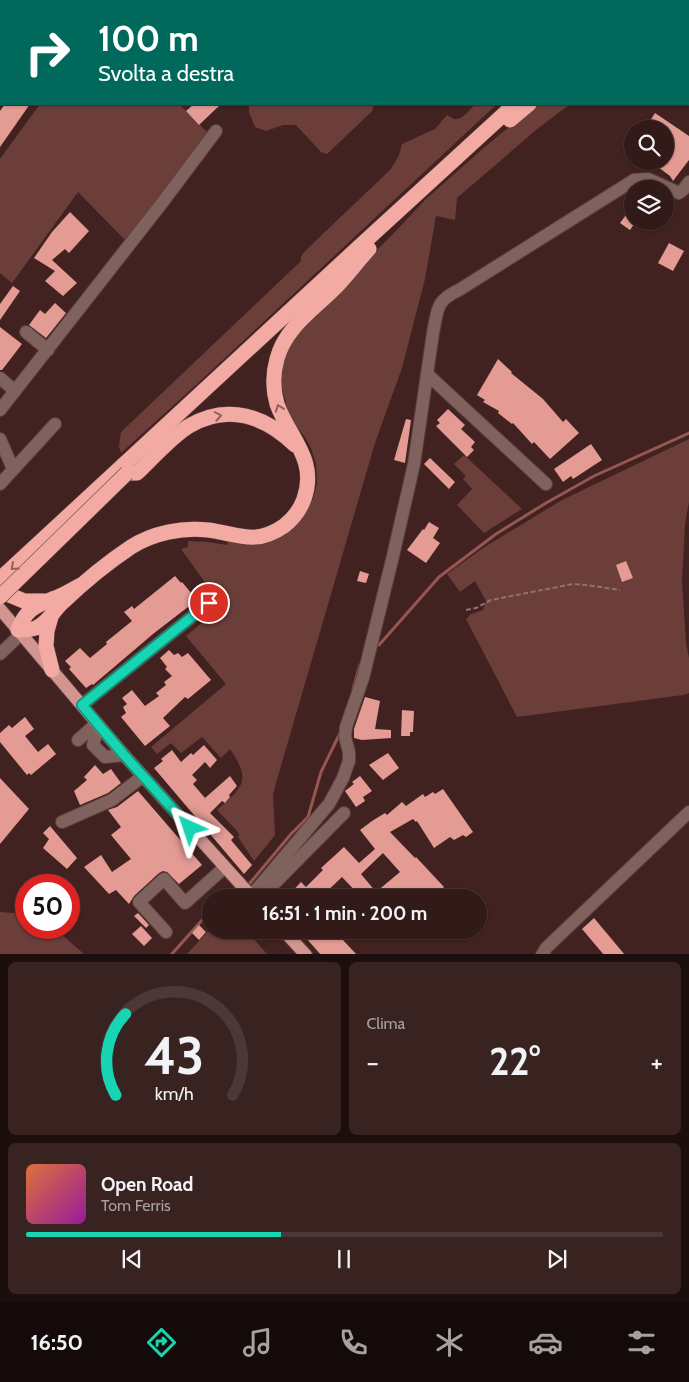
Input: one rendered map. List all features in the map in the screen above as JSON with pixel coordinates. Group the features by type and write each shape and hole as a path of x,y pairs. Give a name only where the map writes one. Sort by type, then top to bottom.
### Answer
{"highway":[{"path":"0,597 130,469 514,105"},
{"path":"0,579 130,469 477,148 528,105"},
{"path":"82,584 31,609 23,618 20,632 38,628 82,584 130,548 148,539 167,533 193,530 207,530 249,538 265,536 276,531 295,516 301,506 308,480 306,465 301,452 277,402 274,388 277,359 282,346 297,323 334,289 369,249"},
{"path":"130,469 188,427 199,421 230,414 260,420 274,427 301,452"},
{"path":"0,591 24,601 46,601"},
{"path":"51,617 47,631 46,646 52,670"}],"main road":[{"path":"0,609 124,755 247,889"},
{"path":"292,939 306,954"}],"street":[{"path":"0,410 162,203 216,130"},
{"path":"261,889 329,804 349,762 349,752 345,737 346,727 363,678 397,538 415,457 437,314 442,301 445,297 634,180 648,179 679,193 689,182"},
{"path":"26,332 48,350"},
{"path":"428,374 546,484"},
{"path":"0,378 15,391"},
{"path":"0,484 55,424"},
{"path":"0,439 13,470"},
{"path":"82,705 209,603"},
{"path":"0,654 20,632"},
{"path":"78,740 98,724"},
{"path":"62,822 112,800 143,776"},
{"path":"542,954 546,948 689,812"},
{"path":"263,889 344,813"},
{"path":"166,932 139,902 164,879 185,903 225,867"}],"path":[{"path":"466,610 476,608 490,600 573,584 620,590"}],"shaded area":[{"path":"39,105 180,105 208,133 128,243 78,192 12,283 0,273 0,159"},
{"path":"249,105 374,105 372,111 327,154 321,152 296,125 283,125 266,131 255,127 249,112"},
{"path":"474,105 496,105 121,453 119,446 121,432 301,261 304,252 391,169 399,155 402,144 435,129 447,115 457,119 466,114"},
{"path":"536,105 569,105 536,130 457,198 455,220 436,216 425,279 402,368 375,443 276,783 273,795 275,835 254,861 238,837 238,832 217,810 233,795 242,783 241,769 230,749 221,758 202,737 181,753 171,743 157,754 151,747 226,684 186,636 222,606 181,549 188,547 188,541 227,545 228,541 300,520 313,499 317,483 316,464 311,448 288,411 280,381 281,365 295,332 426,199"},
{"path":"689,439 689,502 685,524 682,581 686,643 689,658 689,693 517,717 466,619 471,614 483,610 486,601 475,581 460,592 447,574 483,548 562,500"},
{"path":"464,455 522,509 484,533 457,505 472,489 463,479 466,476 454,464"},
{"path":"0,912 15,913 15,939 67,939 84,954 0,954"},
{"path":"202,938 254,939 267,954 187,954"}],"building":[{"path":"4,105 29,105 0,147 0,111"},
{"path":"193,105 220,105 199,125 186,111"},
{"path":"655,113 665,120 651,120"},
{"path":"674,126 689,136 689,160 674,180 662,170 674,170"},
{"path":"70,212 89,231 69,253 65,249 52,260 77,283 63,296 45,281 55,271 34,258 52,232"},
{"path":"624,218 624,226 620,223"},
{"path":"669,243 684,251 673,271 658,263"},
{"path":"13,286 20,291 0,320 0,304"},
{"path":"55,303 66,313 46,338 29,325 40,310 45,314"},
{"path":"0,327 22,344 2,370 0,370"},
{"path":"498,359 511,373 543,399 563,422 566,419 579,433 550,459 534,442 532,444 513,423 498,413 499,411 483,402 485,400 477,395"},
{"path":"448,409 465,425 461,429 475,442 471,447 474,450 467,457 436,426 440,423 437,420"},
{"path":"406,419 411,420 405,463 394,460"},
{"path":"591,444 602,460 573,479 571,476 563,482 554,469"},
{"path":"430,458 455,482 449,489 424,464"},
{"path":"429,522 439,528 433,538 440,543 426,563 407,550"},
{"path":"626,561 633,578 622,582 616,565"},
{"path":"360,571 369,574 366,583 357,581"},
{"path":"175,576 197,600 153,634 93,685 86,688 69,669 71,667 65,661 80,648 90,658 132,621 124,612 132,606 134,609"},
{"path":"169,650 174,655 178,653 182,657 188,653 211,680 188,699 185,697 163,718 170,726 145,746 121,717 126,713 123,707 127,704 122,698 132,690 145,706 159,696 156,693 166,685 164,682 172,676 165,669 167,667 160,658"},
{"path":"365,697 380,701 375,729 391,730 391,738 362,740 354,738 354,729"},
{"path":"402,710 414,711 413,732 410,732 410,736 401,736"},
{"path":"25,717 34,729 25,736 38,752 48,744 56,754 31,775 29,773 27,775 0,742 0,733 9,725 12,728"},
{"path":"204,745 217,760 210,768 205,762 192,775 197,780 193,784 205,798 230,776 237,786 225,803 222,801 210,813 234,837 231,840 252,865 244,874 154,768 172,750 181,762 191,753 193,755"},
{"path":"388,753 399,768 383,780 369,765"},
{"path":"95,765 103,774 111,769 121,783 108,793 80,805 74,791 87,780 84,777"},
{"path":"360,776 372,791 363,797 365,801 356,807 345,791"},
{"path":"0,778 29,809 0,844"},
{"path":"443,789 473,832 466,837 463,835 454,840 450,837 434,848 417,821 413,819 390,832 444,887 442,889 380,889 400,872 383,853 361,874 374,889 353,889 342,877 329,889 294,889 301,882 306,887 323,870 321,868 344,847 359,863 375,849 360,830 385,813 387,815 402,802 406,806 423,794 425,797 433,792 435,794"},
{"path":"138,791 202,865 179,884 167,872 159,873 134,896 129,904 116,890 109,894 84,867 101,855 112,872 131,859 111,835 121,827 108,810 117,807"},
{"path":"50,826 77,858 67,869 43,848 49,839 43,833"},
{"path":"138,913 149,925 146,928 134,916"},
{"path":"594,918 624,954 603,954 582,929"},
{"path":"199,925 202,928 202,937 199,940 192,933"},
{"path":"141,926 152,938 144,946 132,934"},
{"path":"307,939 342,939 356,954 320,954"}],"waterway":[{"path":"379,645 439,577 496,534 594,476 689,433"},
{"path":"353,689 360,665"},
{"path":"250,883 291,834 308,817 321,772 341,731"},
{"path":"172,954 202,920"}],"route":[{"path":"190,828 82,705 209,603"}]}
